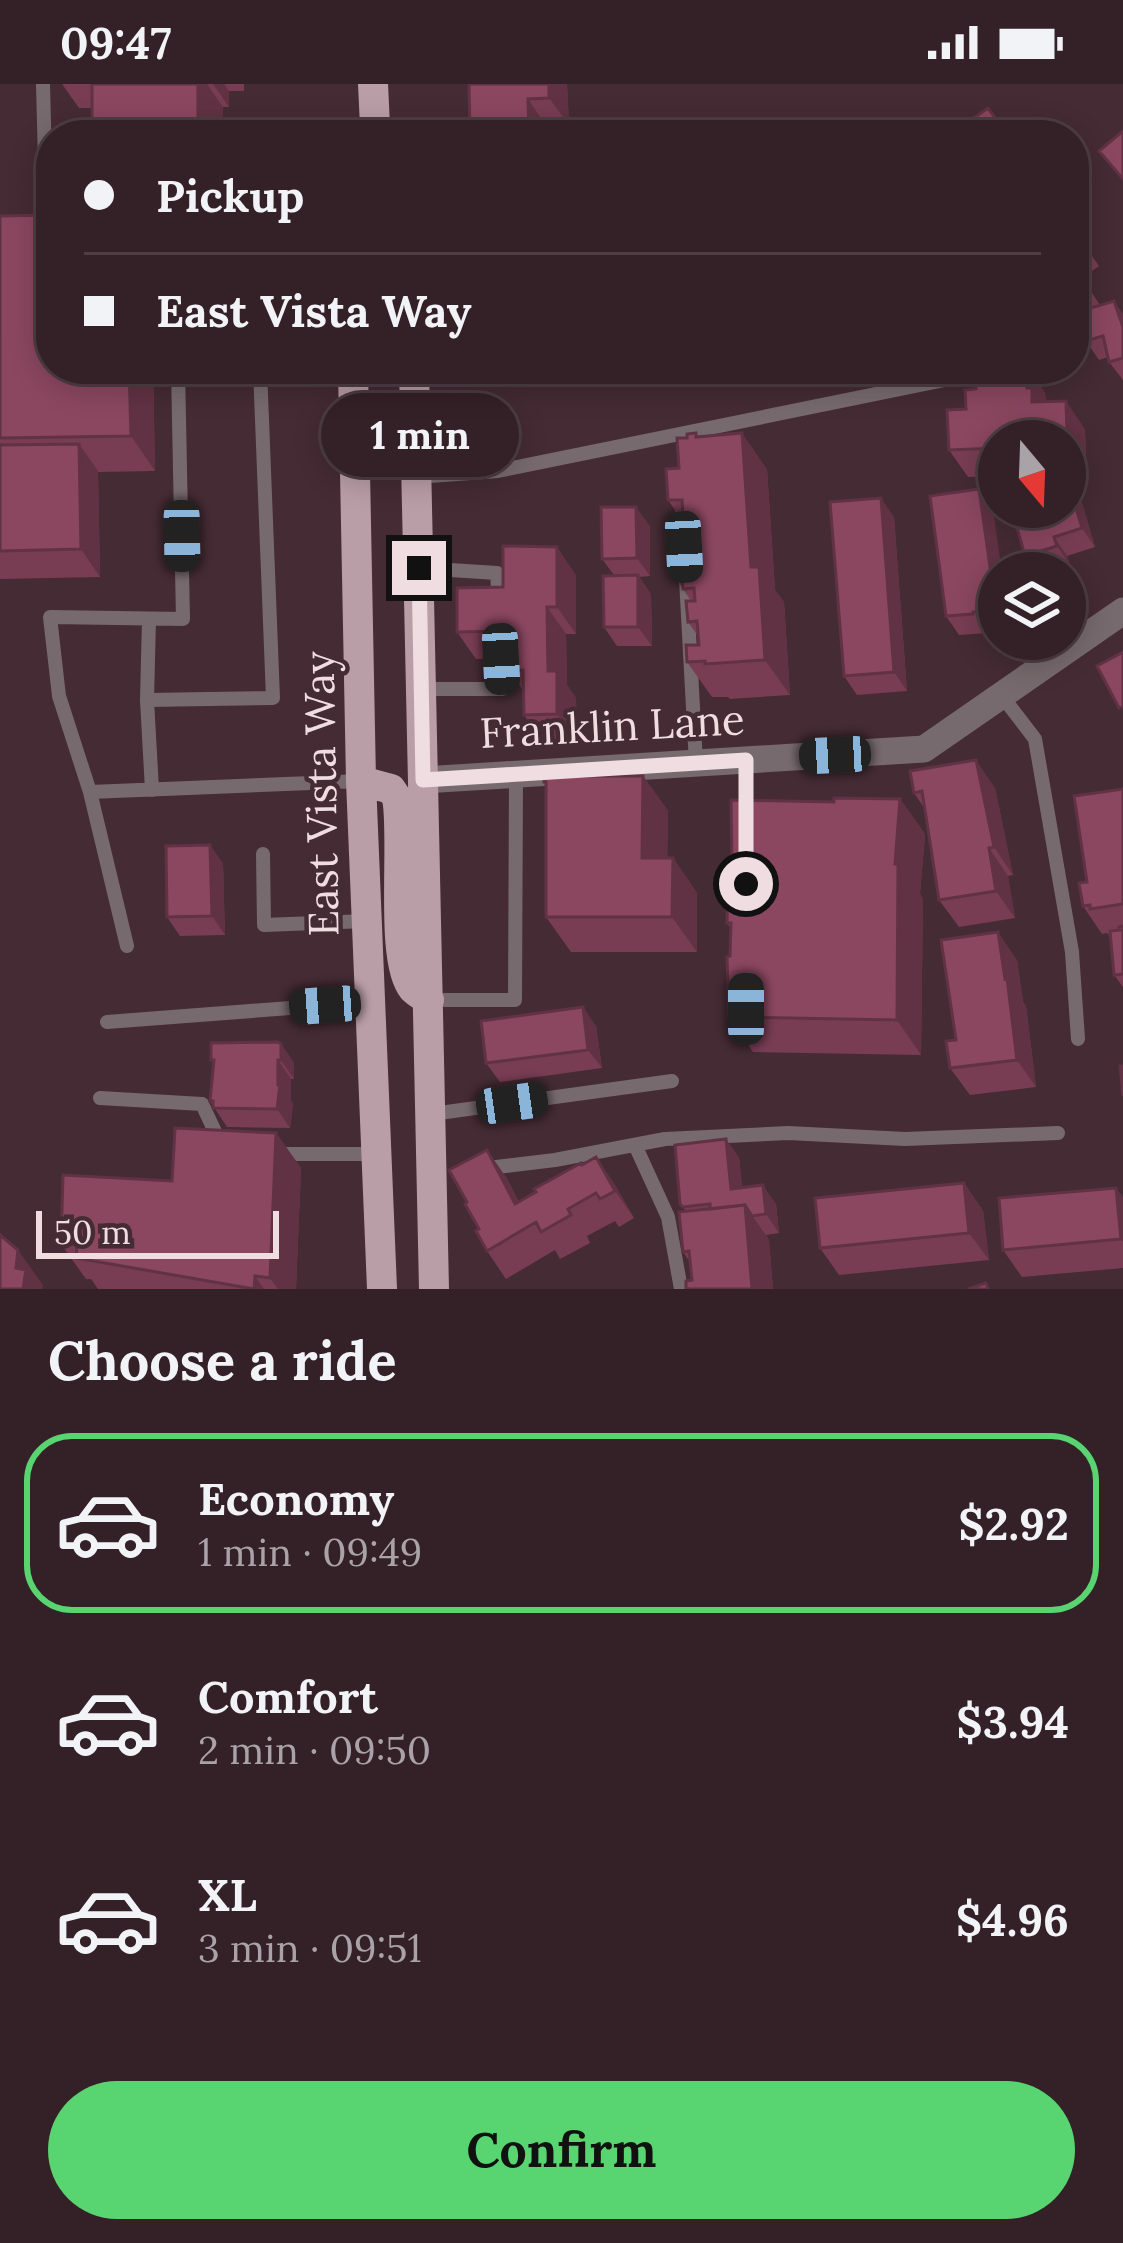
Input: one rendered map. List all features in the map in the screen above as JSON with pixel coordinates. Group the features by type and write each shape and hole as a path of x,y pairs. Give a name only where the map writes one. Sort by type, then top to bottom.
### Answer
{"main road":[{"path":"373,84 374,120"},
{"name":"East Vista Way","path":"353,384 361,781 382,1289"},
{"path":"414,384 432,1114 443,1173 434,1289"},
{"path":"361,781 391,789 398,798 401,944 413,989 429,1000"}],"street":[{"name":"Franklin Lane","path":"423,780 924,749 1123,611"}],"lane":[{"path":"43,84 44,120"},
{"path":"127,946 90,792 59,696 50,617 183,620 178,384"},
{"path":"147,700 273,698 261,384"},
{"path":"416,477 498,471 925,384"},
{"path":"682,504 696,763"},
{"path":"419,568 497,573 499,615"},
{"path":"149,619 152,790"},
{"path":"422,689 502,689 501,659"},
{"path":"1002,696 1035,739 1072,952 1078,1039"},
{"path":"746,760 746,828"},
{"path":"429,1000 515,1000 516,774"},
{"path":"90,792 361,781"},
{"path":"263,854 264,925 366,921"},
{"path":"107,1022 369,1002"},
{"path":"432,1114 672,1081"},
{"path":"100,1098 202,1104 217,1136 238,1154"},
{"path":"474,1169 555,1160 665,1139 788,1133 905,1139 1058,1133"},
{"path":"635,1144 668,1217 681,1289"},
{"path":"261,1154 375,1154"}],"building":[{"path":"92,84 198,84 198,120 92,120"},
{"path":"469,84 549,84 549,98 528,99 529,120 470,120"},
{"path":"988,108 996,120 971,120"},
{"path":"1123,131 1123,179 1099,151"},
{"path":"36,215 36,384 129,384 131,436 0,438 0,216"},
{"path":"1114,301 1123,327 1123,358 1109,362 1103,336 1089,340 1089,308"},
{"path":"976,384 1027,384 1032,388 1032,402 1066,401 1067,420 978,420 978,449 949,450 947,410 966,409 965,390 976,389"},
{"path":"696,433 696,437 742,433 751,567 759,567 765,660 687,662 686,645 699,645 697,621 688,622 686,601 695,601 694,588 683,589 682,575 674,575 673,559 686,558 682,500 668,500 666,469 679,468 677,438"},
{"path":"79,444 81,549 0,551 0,445"},
{"path":"978,489 978,528 985,528 988,552 978,552 978,611 973,614 946,616 930,496"},
{"path":"881,498 894,672 844,676 830,502"},
{"path":"601,507 636,507 637,558 602,559"},
{"path":"1017,528 1082,528 1054,537 1057,546 1024,552"},
{"path":"503,546 557,547 557,607 547,607 548,671 557,671 557,714 524,715 523,670 510,671 510,631 457,632 457,588 503,587"},
{"path":"638,575 638,627 604,627 603,576"},
{"path":"1123,652 1123,706 1119,708 1097,666"},
{"path":"976,760 994,847 989,848 996,891 939,900 922,791 914,793 910,771"},
{"path":"544,776 643,776 642,858 673,858 672,917 546,917"},
{"path":"1123,789 1123,904 1090,909 1090,905 1083,906 1079,883 1087,882 1074,796"},
{"path":"834,798 900,799 895,864 897,1020 729,1017 731,800 834,802"},
{"path":"210,845 212,916 167,917 166,846"},
{"path":"1123,926 1123,974 1114,975 1110,931"},
{"path":"998,932 1017,1060 950,1068 946,1041 956,1040 941,940"},
{"path":"583,1007 588,1050 486,1063 481,1021"},
{"path":"278,1042 277,1109 213,1108 211,1043"},
{"path":"175,1128 276,1133 270,1278 255,1276 254,1289 76,1258 77,1245 61,1244 63,1175 172,1181"},
{"path":"726,1139 731,1189 763,1185 766,1214 752,1216 745,1205 710,1209 710,1204 680,1204 675,1145"},
{"path":"487,1150 515,1204 596,1157 615,1191 600,1199 596,1193 541,1232 536,1222 487,1251 449,1170"},
{"path":"964,1183 969,1233 820,1248 815,1198"},
{"path":"1116,1188 1121,1239 1003,1250 999,1198"},
{"path":"745,1205 752,1289 686,1289 686,1281 692,1280 679,1212"},
{"path":"0,1235 18,1250 16,1268 26,1270 23,1289 0,1289"}],"route":[{"path":"419,568 423,780 746,760 746,884"}]}
